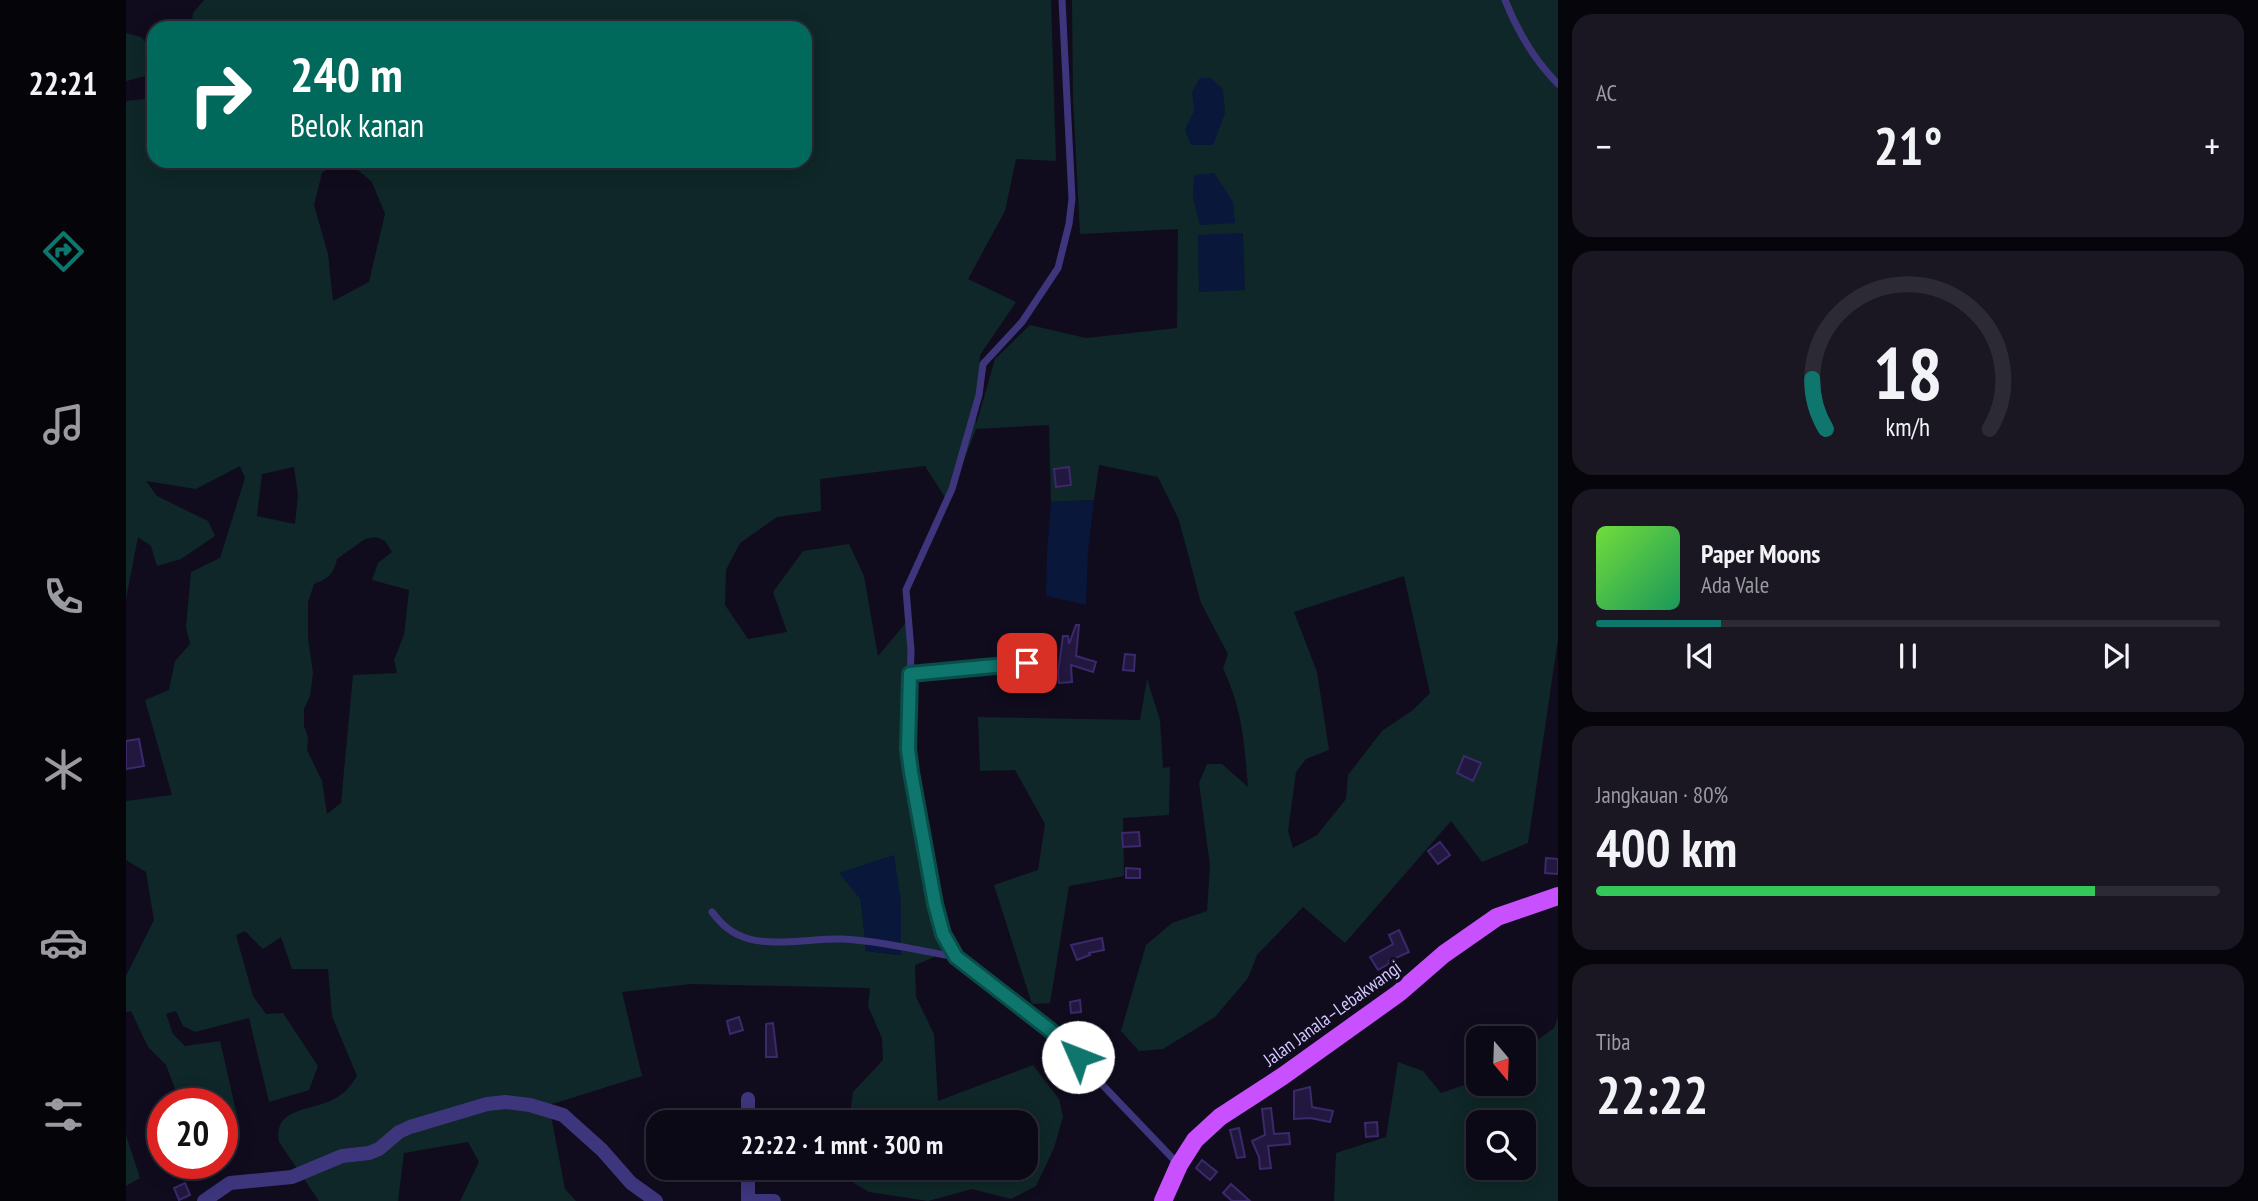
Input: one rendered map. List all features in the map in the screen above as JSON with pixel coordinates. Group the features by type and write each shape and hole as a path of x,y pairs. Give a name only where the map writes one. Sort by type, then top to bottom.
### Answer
{"main road":[{"name":"Jalan Janala–Lebakwangi","path":"1163,1201 1179,1165 1195,1140 1220,1117 1283,1076 1399,993 1444,954 1497,917 1558,896"}],"street":[{"path":"748,1099 748,1110"},
{"path":"204,1201 230,1183 292,1177 342,1156 379,1149 399,1132 410,1127 487,1104 506,1102 530,1105 564,1115 602,1150 631,1183 656,1201"},
{"path":"748,1180 748,1201"},
{"path":"753,1201 774,1201"}],"lane":[{"path":"1062,0 1072,199 1069,224 1058,268 1048,286 1022,322 984,364 979,395 952,489 906,590 911,650 908,749 935,904 943,934 956,957 1050,1030 1179,1165"},
{"path":"1504,0 1515,26 1558,84"},
{"path":"910,674 1027,663"},
{"path":"712,912 724,927 747,939 785,942 843,939 956,957"}],"green space":[{"path":"204,0 1051,0 1056,161 1016,159 1005,211 968,279 1016,302 980,355 976,425 995,359 1030,325 1086,338 1177,328 1178,229 1080,234 1073,98 1072,0 1558,0 1558,639 1528,843 1482,862 1451,821 1345,943 1303,907 1257,955 1248,978 1215,1017 1163,1049 1139,1051 1121,1031 1146,945 1172,923 1207,911 1210,866 1199,783 1207,764 1222,764 1248,787 1239,713 1223,668 1228,654 1201,603 1179,520 1158,477 1099,465 1094,500 1051,502 1049,425 976,429 948,502 925,466 820,479 821,511 777,517 740,543 726,570 725,605 748,639 787,632 773,592 803,551 849,544 864,576 878,656 910,618 905,765 944,953 915,965 916,997 934,1034 938,1101 1033,1065 1059,1099 1063,1117 1054,1148 1036,1186 1011,1199 972,1189 928,1201 869,1192 849,1180 1038,1180 1038,1110 851,1110 853,1092 883,1060 882,1038 868,1006 870,988 691,984 622,992 642,1076 549,1105 565,1189 576,1201 460,1201 479,1162 468,1142 404,1153 398,1201 319,1201 279,1142 278,1131 288,1116 338,1097 357,1076 332,1016 328,969 292,969 281,937 263,949 245,931 236,935 253,996 266,1014 283,1013 318,1066 309,1090 269,1102 249,1018 195,1032 183,1026 176,1011 166,1014 173,1034 185,1046 220,1041 231,1088 175,1088 166,1065 148,1047 131,1011 126,1012 126,976 154,920 146,872 126,860 126,801 172,795 145,700 169,690 175,661 190,644 186,627 191,572 220,558 245,478 240,466 196,489 146,481 157,496 208,521 215,536 181,559 157,566 151,546 138,537 126,599 126,101 147,99 147,168 329,168 322,173 314,205 328,254 333,301 369,282 385,214 372,182 356,168 812,168 812,21 192,21 193,13","holes":["294,467 298,495 295,524 257,516 262,474","376,537 385,541 392,552 378,563 372,580 409,590 404,635 394,660 397,673 353,675 341,803 327,814 322,781 307,750 308,737 304,726 304,709 310,696 313,673 308,638 308,602 314,584 327,578 337,559 365,539","1404,576 1430,693 1413,710 1382,731 1348,775 1346,799 1317,835 1293,848 1288,831 1296,772 1306,759 1329,750 1317,672 1294,612","861,900 900,955 866,951"]},
{"path":"126,33 141,37 147,44 147,76 126,81"},
{"path":"1147,679 1160,720 1163,768 1170,767 1169,815 1123,818 1124,876 1069,886 1050,1003 1032,1004 994,885 1038,870 1045,824 1015,770 980,771 978,717 1140,720"},
{"path":"1558,1017 1558,1201 1334,1201 1336,1153 1386,1137 1398,1062 1423,1071 1441,1093 1466,1084 1466,1096 1536,1096 1536,1041 1554,1028"},
{"path":"126,1135 140,1178 126,1186"}],"water":[{"path":"1200,78 1210,78 1223,89 1225,113 1213,145 1191,145 1185,130 1194,111 1192,92"},
{"path":"1214,173 1233,202 1235,223 1200,225 1193,197 1194,175"},
{"path":"1243,233 1245,290 1199,292 1198,235"},
{"path":"1094,500 1086,605 1046,596 1051,502"},
{"path":"894,855 901,901 901,955 866,951 861,900 839,873"}],"building":[{"path":"1069,467 1071,485 1056,487 1054,469"},
{"path":"1076,625 1079,625 1076,656 1096,662 1093,672 1071,665 1072,682 1059,683 1063,636 1068,636 1069,644"},
{"path":"1125,654 1135,655 1134,671 1123,670"},
{"path":"139,739 144,766 126,769 126,741"},
{"path":"1464,756 1481,763 1473,781 1457,773"},
{"path":"1139,832 1140,846 1123,847 1122,833"},
{"path":"1440,842 1450,855 1438,864 1428,851"},
{"path":"1546,858 1558,859 1558,874 1545,873"},
{"path":"1126,868 1140,869 1140,878 1126,878"},
{"path":"1399,930 1409,952 1389,961 1390,963 1378,970 1370,957 1393,944 1389,935"},
{"path":"1102,938 1104,950 1089,953 1090,955 1077,960 1071,945"},
{"path":"1080,1000 1081,1012 1071,1013 1070,1002"},
{"path":"739,1017 743,1030 730,1034 727,1021"},
{"path":"773,1023 777,1057 766,1057 766,1024"},
{"path":"1310,1087 1312,1107 1333,1111 1330,1122 1310,1118 1294,1119 1294,1091"},
{"path":"1271,1108 1274,1134 1289,1133 1290,1144 1268,1146 1271,1168 1260,1169 1259,1157 1252,1141 1265,1135 1262,1109"},
{"path":"1377,1122 1378,1136 1366,1137 1365,1123"},
{"path":"1239,1128 1245,1157 1237,1158 1230,1130"},
{"path":"1202,1160 1217,1172 1210,1180 1196,1168"},
{"path":"185,1183 190,1195 179,1200 174,1188"},
{"path":"1231,1184 1250,1201 1232,1201 1223,1193"}],"route":[{"path":"1027,663 910,674 908,749 935,904 948,947 956,957 1050,1030 1078,1057"}]}
